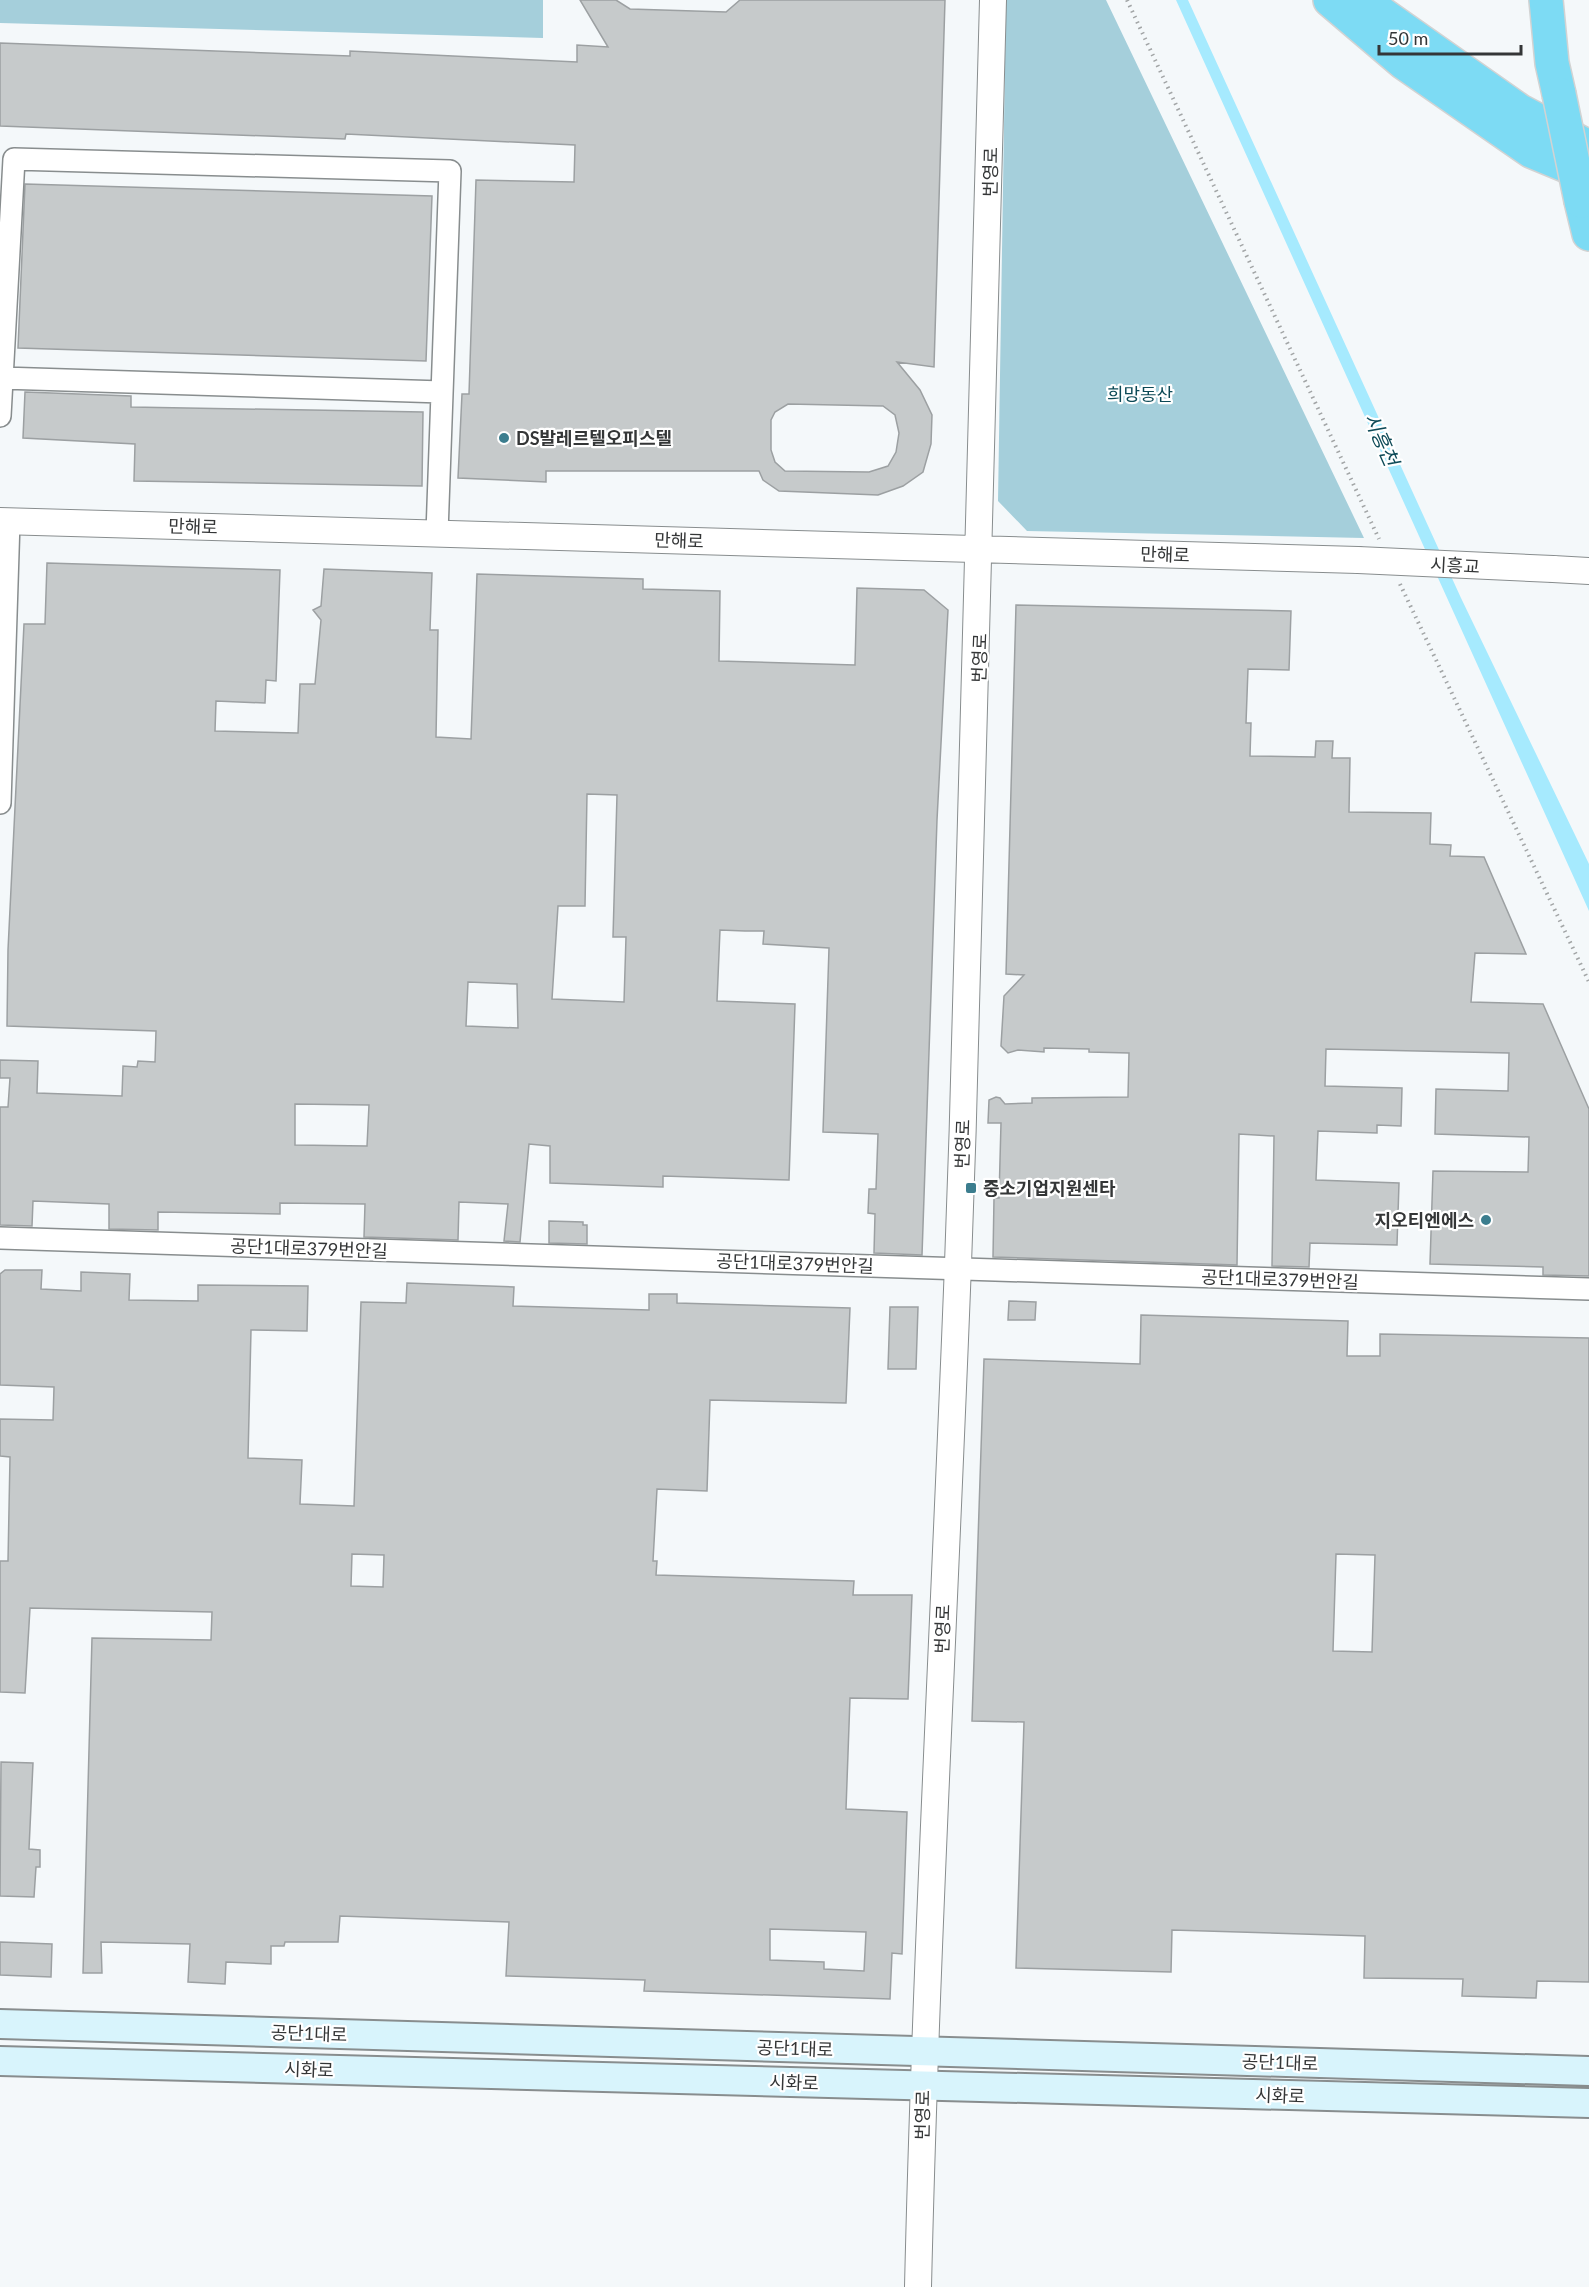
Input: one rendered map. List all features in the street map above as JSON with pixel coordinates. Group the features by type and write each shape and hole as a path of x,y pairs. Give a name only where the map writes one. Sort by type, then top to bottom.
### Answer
{"highway":[{"path":"1330,0 1404,63 1585,188"},
{"path":"1366,0 1382,14 1520,111 1589,147"},
{"path":"1546,0 1552,63 1585,188 1589,234"}],"main road":[{"name":"공단1대로","path":"0,2024 1589,2071"},
{"name":"시화로","path":"0,2061 1589,2103"}],"street":[{"name":"번영로","path":"918,2287 924,2051 958,1269 982,549 993,0"},
{"path":"0,416 3,310 14,159 450,171 437,533"},
{"path":"2,378 442,392"},
{"name":"만해로","path":"4,521 1358,561"},
{"path":"0,803 4,521"},
{"name":"시흥교","path":"1358,561 1589,571"},
{"name":"공단1대로379번안길","path":"0,1238 1589,1289"}],"path":[{"path":"1127,0 1384,548"},
{"path":"1399,580 1589,982"}],"green space":[{"path":"0,0 543,0 543,38 0,23"},
{"name":"희망동산","path":"1006,0 1106,0 1364,538 1027,531 998,501"}],"water":[{"name":"시흥천","path":"1176,0 1188,0 1461,598 1589,864 1589,911"}],"building":[{"path":"580,0 616,0 630,9 726,12 740,0 945,0 934,367 897,362 920,390 932,415 931,444 923,472 903,486 878,495 779,491 763,480 759,471 546,471 546,482 458,478 462,394 469,394 476,180 574,182 575,145 346,134 345,139 0,126 0,43 350,56 350,51 577,62 577,45 608,47","holes":["788,404 883,406 895,415 899,433 896,452 888,466 869,472 785,471 775,462 771,450 771,420 775,412"]},
{"path":"25,184 432,196 426,361 18,348"},
{"path":"25,392 131,396 131,407 423,412 422,486 134,481 135,444 23,438"},
{"path":"47,563 280,570 276,681 266,680 265,703 216,701 215,731 298,733 300,684 315,684 321,620 313,610 321,606 324,569 432,573 430,630 438,630 436,737 471,739 477,574 643,579 643,589 720,591 719,661 855,665 857,588 924,590 948,610 937,820 922,1255 874,1253 875,1214 868,1213 869,1189 876,1189 878,1134 823,1132 829,948 763,944 764,931 720,930 717,1001 795,1004 789,1180 663,1176 663,1187 550,1183 550,1146 529,1144 520,1242 504,1241 508,1204 459,1202 458,1240 364,1237 365,1204 280,1203 280,1214 158,1212 158,1230 109,1229 109,1204 33,1201 32,1226 0,1225 0,1107 8,1107 10,1078 0,1078 0,1060 38,1061 37,1093 122,1096 123,1066 137,1067 138,1061 155,1062 156,1031 7,1026 8,950 24,624 45,624","holes":["587,794 617,795 613,937 626,937 624,1002 552,999 558,906 585,906","468,982 517,984 518,1028 466,1026","295,1104 369,1105 367,1146 295,1145"]},
{"path":"1016,605 1291,611 1289,670 1248,669 1246,723 1251,723 1250,756 1315,757 1316,741 1333,741 1332,758 1350,758 1349,812 1431,813 1430,844 1451,845 1450,856 1484,857 1526,954 1475,953 1471,1002 1543,1004 1589,1109 1589,1276 1543,1275 1543,1267 1430,1264 1433,1171 1528,1172 1529,1137 1435,1134 1436,1089 1508,1091 1509,1053 1326,1049 1325,1086 1402,1088 1401,1126 1377,1125 1377,1133 1318,1131 1316,1180 1399,1183 1397,1245 1310,1243 1309,1267 1272,1266 1274,1136 1239,1134 1237,1265 993,1257 994,1198 999,1198 1001,1123 988,1123 989,1100 1000,1098 1005,1104 1032,1103 1032,1098 1128,1097 1129,1053 1044,1048 1044,1052 1018,1050 1008,1053 1001,1046 1004,996 1024,975 1006,974"},
{"path":"549,1221 583,1222 583,1225 587,1225 587,1244 549,1243"},
{"path":"5,1270 42,1270 41,1289 81,1291 81,1272 130,1274 129,1300 198,1301 198,1285 308,1286 307,1331 251,1330 248,1458 302,1460 300,1504 354,1506 361,1302 406,1303 407,1283 514,1287 513,1306 649,1310 649,1294 677,1294 677,1303 850,1308 846,1403 710,1400 707,1491 657,1489 653,1561 657,1561 656,1575 854,1581 853,1595 912,1595 908,1699 850,1698 846,1809 907,1812 902,1954 892,1953 890,1999 644,1991 645,1980 506,1976 509,1922 340,1916 338,1942 285,1942 284,1946 271,1946 271,1964 226,1962 225,1984 188,1982 190,1944 101,1942 102,1973 83,1973 92,1638 211,1640 212,1612 30,1608 25,1693 0,1692 0,1561 8,1561 10,1457 0,1456 0,1419 53,1420 54,1387 0,1385 0,1274","holes":["352,1554 384,1555 383,1587 351,1586","770,1929 866,1932 864,1971 824,1969 824,1962 770,1960"]},
{"path":"1009,1301 1036,1302 1035,1320 1008,1320"},
{"path":"890,1307 918,1307 916,1369 888,1369"},
{"path":"1141,1315 1348,1321 1347,1356 1380,1356 1380,1334 1589,1338 1589,1982 1537,1981 1536,1998 1462,1996 1463,1979 1364,1978 1365,1936 1172,1930 1171,1972 1016,1968 1024,1722 972,1721 984,1359 1140,1364","holes":["1336,1554 1375,1555 1372,1652 1333,1651"]},
{"path":"1,1762 33,1763 29,1849 40,1850 40,1867 36,1867 34,1897 0,1896"},
{"path":"0,1942 52,1944 51,1977 0,1975"}],"place":[{"name":"DS발레르텔오피스텔","path":"504,438"},
{"name":"중소기업지원센타","path":"971,1188"},
{"name":"지오티엔에스","path":"1486,1220"}]}
